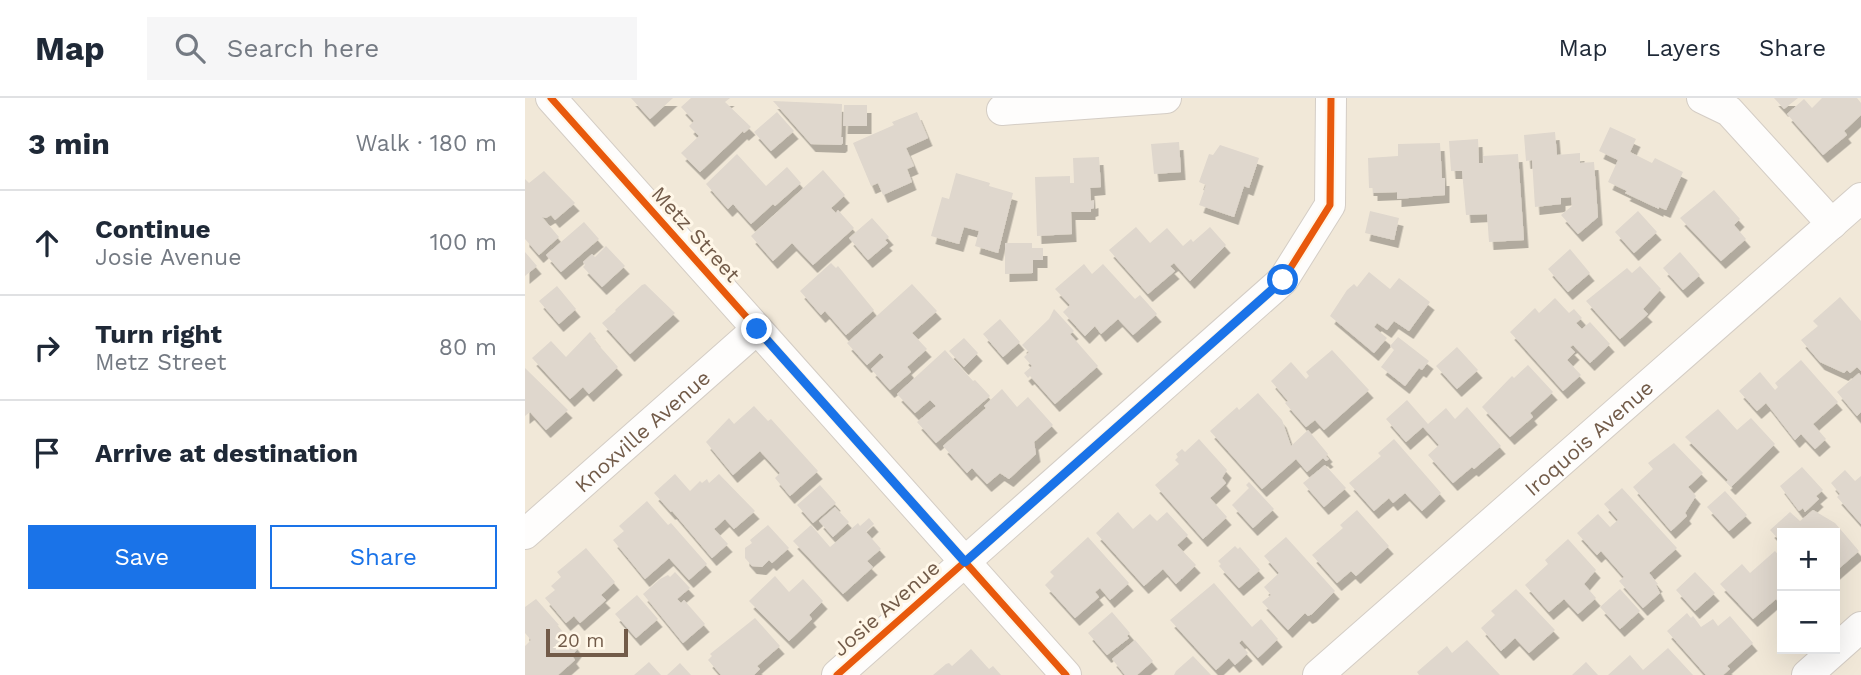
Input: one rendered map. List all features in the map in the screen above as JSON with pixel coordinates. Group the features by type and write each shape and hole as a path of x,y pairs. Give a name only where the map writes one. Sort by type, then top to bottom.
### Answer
{"street":[{"name":"Metz Street","path":"551,98 1066,675"},
{"path":"1002,110 1166,98"},
{"name":"Josie Avenue","path":"837,675 1283,280 1330,205 1331,98"},
{"path":"1702,98 1728,111 1832,224"},
{"name":"Iroquois Avenue","path":"1318,675 1861,198"},
{"name":"Knoxville Avenue","path":"525,534 757,329"},
{"path":"1807,675 1861,627"}],"shaded area":[{"path":"525,98 1861,98 1861,675 525,675"}],"building":[{"path":"631,98 673,98 650,119"},
{"path":"691,98 730,98 725,102 751,127 744,133 743,131 700,172 681,153 699,136 689,126 694,121 681,107"},
{"path":"1774,98 1798,98 1784,109"},
{"path":"1822,98 1857,98 1861,103 1861,115 1844,131 1847,135 1823,155 1787,114 1804,99 1812,108"},
{"path":"773,101 842,104 843,143 811,144"},
{"path":"844,105 867,105 867,126 843,126"},
{"path":"777,112 794,131 771,151 754,132"},
{"path":"917,112 928,138 906,148 914,166 907,169 912,182 883,195 878,183 871,186 853,143"},
{"path":"1610,127 1636,139 1630,152 1652,163 1655,158 1683,172 1666,210 1625,193 1627,191 1608,182 1618,160 1599,151"},
{"path":"1555,132 1557,155 1580,153 1580,163 1594,162 1598,217 1578,234 1561,215 1572,206 1571,197 1561,198 1561,204 1535,207 1532,160 1526,161 1524,135"},
{"path":"1478,139 1479,163 1484,163 1483,156 1518,154 1524,240 1489,242 1487,214 1466,215 1462,171 1451,171 1449,141"},
{"path":"1179,142 1181,172 1154,174 1151,144"},
{"path":"1440,143 1445,195 1397,199 1397,192 1373,193 1373,188 1369,188 1368,158 1398,156 1398,144"},
{"path":"1220,145 1259,158 1249,188 1244,186 1234,217 1199,205 1206,185 1199,182 1209,154 1213,155"},
{"path":"737,154 766,186 787,167 801,183 751,224 733,204 728,209 706,184"},
{"path":"1099,157 1101,187 1090,188 1091,201 1094,200 1091,212 1071,212 1072,234 1037,236 1035,177 1070,176 1070,183 1074,183 1073,158"},
{"path":"823,170 845,195 831,208 836,213 838,210 854,228 813,265 792,243 773,261 751,236"},
{"path":"544,171 575,203 555,220 551,215 542,217 559,237 539,255 525,239 525,179 529,183"},
{"path":"956,173 1013,193 998,253 975,246 979,231 964,227 959,244 931,236 942,197 949,199"},
{"path":"1714,190 1740,219 1734,225 1746,239 1721,261 1680,218"},
{"path":"1370,211 1399,218 1394,240 1365,233"},
{"path":"1638,211 1657,232 1634,253 1615,232"},
{"path":"872,218 889,237 885,240 888,243 868,260 849,238"},
{"path":"584,222 599,239 561,272 546,255"},
{"path":"1136,227 1150,243 1167,228 1183,246 1191,239 1193,242 1210,227 1226,245 1190,281 1174,263 1170,266 1175,271 1148,294 1109,250"},
{"path":"1005,243 1032,243 1032,248 1043,248 1043,260 1033,260 1033,273 1005,274"},
{"path":"606,246 625,266 602,287 583,267 583,262 592,254 595,257"},
{"path":"1570,249 1590,273 1568,292 1548,269"},
{"path":"525,252 537,266 525,276"},
{"path":"1680,252 1700,275 1683,290 1663,268"},
{"path":"831,263 836,268 838,266 874,310 846,335 825,311 821,315 800,291"},
{"path":"1084,264 1092,274 1103,264 1135,299 1140,295 1157,314 1133,335 1118,319 1101,334 1095,326 1085,336 1063,312 1070,305 1055,289"},
{"path":"1640,266 1661,289 1643,309 1648,314 1620,339 1586,301 1627,268 1632,273"},
{"path":"1369,272 1390,289 1399,278 1430,302 1409,331 1394,321 1387,330 1377,323 1374,327 1387,338 1374,353 1330,316 1347,290 1354,284 1357,287"},
{"path":"645,284 675,313 630,354 602,323"},
{"path":"912,284 937,311 912,333 927,349 907,367 911,372 890,390 871,369 884,357 880,353 867,365 847,343"},
{"path":"557,286 576,309 559,324 539,301"},
{"path":"1840,297 1861,321 1861,371 1857,367 1850,373 1847,370 1844,373 1820,362 1801,340 1818,326 1813,321"},
{"path":"1555,298 1569,313 1574,309 1582,318 1576,323 1582,329 1590,322 1610,344 1590,363 1573,345 1570,347 1575,352 1567,360 1581,375 1563,391 1510,332 1535,308 1539,313"},
{"path":"1054,309 1074,331 1070,334 1098,366 1055,404 1030,376 1028,378 1024,373 1032,366 1024,357 1029,352 1022,345 1049,319"},
{"path":"1000,319 1020,342 1003,357 983,334"},
{"path":"590,332 618,367 589,394 583,387 570,399 532,358 551,341 566,357"},
{"path":"1398,337 1429,361 1422,370 1419,368 1405,386 1381,367 1394,350 1390,346"},
{"path":"964,338 978,353 964,367 949,351"},
{"path":"1457,347 1478,370 1457,389 1436,366"},
{"path":"945,350 990,396 936,443 917,422 936,406 930,400 915,413 897,394"},
{"path":"1332,350 1369,390 1324,430 1315,420 1306,427 1285,403 1288,401 1271,381 1291,362 1306,379 1309,376 1306,372"},
{"path":"1801,360 1838,402 1813,424 1826,439 1815,449 1801,434 1795,440 1766,403 1757,411 1739,391 1760,372 1775,390 1778,387 1775,383"},
{"path":"1528,365 1553,392 1530,413 1533,417 1510,437 1482,407 1512,376 1514,378"},
{"path":"525,368 568,410 546,430 530,412 525,416"},
{"path":"1859,373 1861,412 1857,416 1837,392"},
{"path":"1002,389 1017,407 1028,397 1053,425 1034,442 1036,454 1009,479 1000,473 987,484 972,468 967,473 943,446 986,408 984,406"},
{"path":"1258,393 1282,420 1291,446 1308,430 1328,454 1326,456 1329,459 1326,461 1323,458 1307,472 1296,459 1262,489 1210,431"},
{"path":"1407,400 1428,424 1446,408 1455,419 1467,407 1501,446 1453,483 1428,455 1439,445 1423,427 1406,442 1386,419"},
{"path":"754,406 768,421 771,419 818,471 790,496 775,478 780,473 760,451 733,475 706,442 729,418 734,424"},
{"path":"1718,409 1737,430 1751,418 1775,444 1731,487 1726,482 1728,480 1685,437"},
{"path":"1199,439 1227,470 1222,478 1226,483 1210,498 1227,517 1203,539 1155,485 1179,464 1175,460 1178,457 1176,454 1182,449 1185,452"},
{"path":"1394,439 1441,493 1422,511 1405,493 1393,503 1389,498 1374,511 1349,483 1381,456 1378,453"},
{"path":"1674,443 1703,473 1688,487 1696,496 1685,513 1687,516 1671,531 1633,487 1653,469 1648,463"},
{"path":"1325,465 1346,488 1324,507 1303,483"},
{"path":"1802,467 1823,490 1816,496 1819,499 1805,512 1803,508 1799,511 1780,486"},
{"path":"1845,470 1855,481 1861,476 1861,524 1837,497 1840,494 1831,483"},
{"path":"675,474 690,491 700,481 702,483 707,479 709,483 719,474 755,511 734,529 725,519 714,529 728,544 712,558 654,493"},
{"path":"1249,482 1274,509 1253,528 1232,505 1249,488 1246,485"},
{"path":"820,485 836,503 813,523 797,505"},
{"path":"1622,488 1677,548 1649,573 1658,584 1656,585 1660,593 1643,608 1619,581 1624,577 1601,551 1597,555 1577,533 1598,514 1610,527 1618,520 1604,504"},
{"path":"1725,491 1747,515 1729,531 1707,507"},
{"path":"647,501 668,525 671,523 707,564 689,580 669,558 645,579 613,540 624,531 619,526"},
{"path":"835,507 849,522 833,537 819,521"},
{"path":"1357,510 1389,546 1356,576 1351,571 1337,583 1312,555 1343,528 1340,525"},
{"path":"1813,510 1839,528 1777,528 1777,538 1770,530 1790,512 1800,521"},
{"path":"1118,512 1133,529 1150,514 1157,521 1167,512 1188,535 1177,545 1196,565 1176,584 1163,569 1144,586 1096,533"},
{"path":"869,518 874,524 866,532 881,549 867,561 873,567 843,594 793,541 811,525 830,547 858,523 860,526"},
{"path":"768,525 789,548 772,563 769,560 762,567 752,566 745,558 745,548 752,543 750,540"},
{"path":"1840,529 1859,551 1840,568"},
{"path":"1088,537 1129,583 1110,600 1100,588 1095,592 1099,597 1075,618 1045,585 1054,576 1050,572"},
{"path":"1286,537 1335,591 1312,614 1308,616 1305,613 1288,630 1262,602 1271,595 1264,587 1279,573 1264,556"},
{"path":"1568,539 1596,570 1584,584 1596,598 1578,614 1564,599 1549,612 1525,585 1548,564 1545,560"},
{"path":"1235,546 1238,549 1240,547 1260,570 1239,588 1219,566 1221,564 1218,561"},
{"path":"586,548 615,582 601,595 606,600 580,623 574,616 566,623 545,598 555,590 551,586 561,577 557,572"},
{"path":"1775,551 1777,553 1777,600 1753,619 1720,584 1742,564 1750,573"},
{"path":"675,572 690,588 677,599 681,603 684,600 705,624 683,643 643,594 660,579 668,575 670,577"},
{"path":"1695,572 1715,593 1695,611 1676,590"},
{"path":"775,576 789,592 803,579 823,601 809,615 812,619 789,641 749,601"},
{"path":"1214,583 1252,627 1261,619 1278,639 1258,658 1242,640 1239,643 1248,653 1235,665 1229,658 1216,670 1170,620"},
{"path":"1516,589 1555,630 1529,653 1515,638 1501,651 1481,628 1495,615 1491,611"},
{"path":"1620,589 1640,611 1620,629 1600,607"},
{"path":"637,595 658,619 636,638 615,614"},
{"path":"536,599 578,648 572,656 575,660 558,675 525,675 525,646 531,640 525,633 525,607"},
{"path":"1112,612 1130,633 1127,636 1129,638 1107,655 1088,633"},
{"path":"1687,613 1691,618 1693,616 1701,627 1713,619 1718,626 1730,616 1753,643 1727,666 1730,669 1723,675 1706,675 1667,631"},
{"path":"755,618 780,646 757,666 760,669 754,675 721,675 708,660 712,656 710,654"},
{"path":"1135,640 1153,661 1137,675 1125,675 1112,659"},
{"path":"1467,640 1500,675 1419,675 1417,672 1447,646 1452,653"},
{"path":"1668,648 1693,675 1608,675 1630,655 1643,670"},
{"path":"971,649 989,669 993,666 1001,675 933,675 946,664 952,666"},
{"path":"1193,656 1211,675 1174,675 1176,671"},
{"path":"649,662 661,675 634,675"},
{"path":"1586,662 1598,675 1572,675"},
{"path":"680,663 691,675 667,675"}],"cycle path":[{"path":"551,98 1066,675"},
{"path":"837,675 1283,280 1330,205 1331,98"}],"route":[{"path":"757,329 965,562 1283,280"}]}
